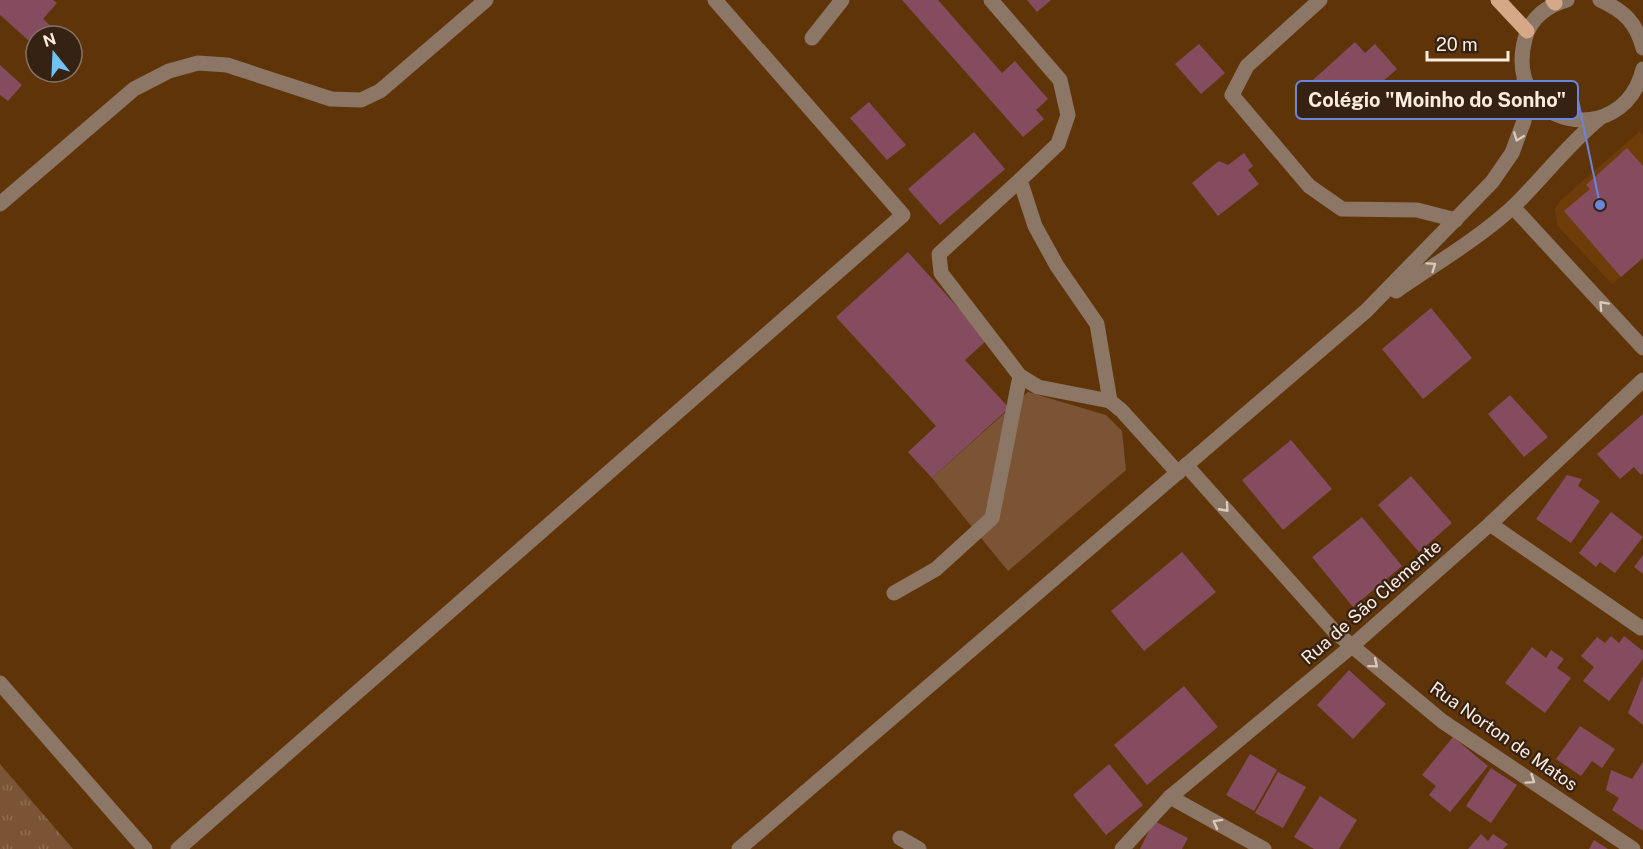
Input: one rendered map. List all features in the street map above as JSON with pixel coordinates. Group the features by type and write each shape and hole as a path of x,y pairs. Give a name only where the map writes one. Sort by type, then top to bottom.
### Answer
{"main road":[{"path":"1498,0 1527,31"}],"street":[{"path":"0,204 134,89 169,71 198,63 228,65 331,99 361,100 380,92 486,0"},
{"path":"178,849 903,215 715,0"},
{"path":"812,38 842,0"},
{"path":"991,0 1060,81 1068,115 1058,144 939,254 941,273 1020,376 1038,387 1110,401 1097,324 1057,266 1035,226 1020,180"},
{"path":"1320,0 1247,66 1232,95 1309,186 1342,209 1417,210 1456,220"},
{"path":"1600,0 1616,7 1637,21 1643,48"},
{"path":"739,849 1366,311 1456,220 1492,182 1512,153 1524,121 1524,80 1521,55 1527,31 1539,15 1558,1"},
{"path":"1366,311 1490,226 1513,207 1581,134 1600,118 1617,110 1631,96 1642,76"},
{"path":"1524,80 1536,99 1555,114 1569,119 1600,118"},
{"path":"1513,207 1643,348"},
{"path":"894,593 936,569 992,518 1020,376"},
{"name":"Rua de São Clemente","path":"1122,849 1170,797 1352,645 1490,524 1643,380"},
{"name":"Rua Norton de Matos","path":"1110,401 1182,469 1334,631 1442,721 1633,849"},
{"path":"1490,524 1641,628"},
{"path":"0,683 145,849"},
{"path":"1170,797 1264,849"},
{"path":"900,838 919,849"}],"shaded area":[{"path":"1640,131 1643,135 1643,258 1612,284 1557,225 1555,209 1560,201"}],"green space":[{"path":"1028,392 1106,415 1122,431 1126,470 1008,571 932,478"},
{"path":"0,764 73,849 0,849"}],"building":[{"path":"0,0 53,0 57,3 43,19 49,24 24,24 24,36 0,15"},
{"path":"902,0 938,0 1002,73 1015,61 1048,99 1036,110 1044,119 1023,137"},
{"path":"1027,0 1051,0 1037,12"},
{"path":"1355,42 1365,53 1375,44 1397,69 1358,103 1350,93 1326,114 1303,89"},
{"path":"1199,44 1225,73 1201,94 1175,64"},
{"path":"0,65 22,85 8,101 0,95"},
{"path":"869,102 906,145 887,160 850,118"},
{"path":"974,132 1005,169 940,225 908,189"},
{"path":"1627,148 1643,166 1643,258 1621,277 1564,211 1590,189 1586,185"},
{"path":"1244,153 1253,166 1248,170 1259,184 1218,216 1192,183 1219,161 1228,165"},
{"path":"908,252 987,340 965,360 1009,408 932,478 908,452 936,426 836,317"},
{"path":"1431,308 1472,358 1423,399 1382,349"},
{"path":"1510,395 1548,437 1524,457 1488,414"},
{"path":"1643,414 1643,473 1641,475 1634,467 1620,479 1597,454"},
{"path":"1291,440 1332,489 1283,530 1242,480"},
{"path":"1567,475 1582,479 1578,486 1600,501 1571,543 1536,519"},
{"path":"1411,476 1452,523 1419,552 1378,505"},
{"path":"1611,512 1643,537 1615,573 1600,562 1596,567 1579,553"},
{"path":"1362,517 1402,566 1353,607 1312,557"},
{"path":"1182,552 1216,592 1144,651 1111,611"},
{"path":"1643,555 1643,574 1634,567"},
{"path":"1611,636 1619,643 1624,636 1643,651 1643,659 1609,701 1583,681 1594,667 1581,656 1597,637 1605,643"},
{"path":"1532,647 1546,658 1551,650 1564,659 1557,668 1571,678 1545,713 1505,683"},
{"path":"1349,670 1386,704 1353,739 1317,705"},
{"path":"1643,676 1643,725 1628,713"},
{"path":"1184,686 1218,727 1147,785 1114,745"},
{"path":"1580,726 1615,749 1602,768 1592,761 1581,776 1556,759"},
{"path":"1453,737 1488,766 1450,812 1429,795 1436,786 1422,775"},
{"path":"1250,754 1277,770 1254,811 1226,795"},
{"path":"1643,762 1643,831 1612,810 1619,798 1606,790 1611,770 1632,779"},
{"path":"1109,764 1143,805 1106,835 1073,795"},
{"path":"1491,768 1517,785 1491,823 1466,806"},
{"path":"1278,772 1306,787 1283,828 1255,813"},
{"path":"1320,796 1357,820 1339,849 1314,849 1294,837"},
{"path":"1154,821 1188,838 1182,849 1140,849"},
{"path":"1481,834 1488,841 1493,834 1508,844 1503,849 1468,849"},
{"path":"1594,840 1608,849 1589,849"}],"place":[{"name":"Colégio \"Moinho do Sonho\"","path":"1600,205"}]}
